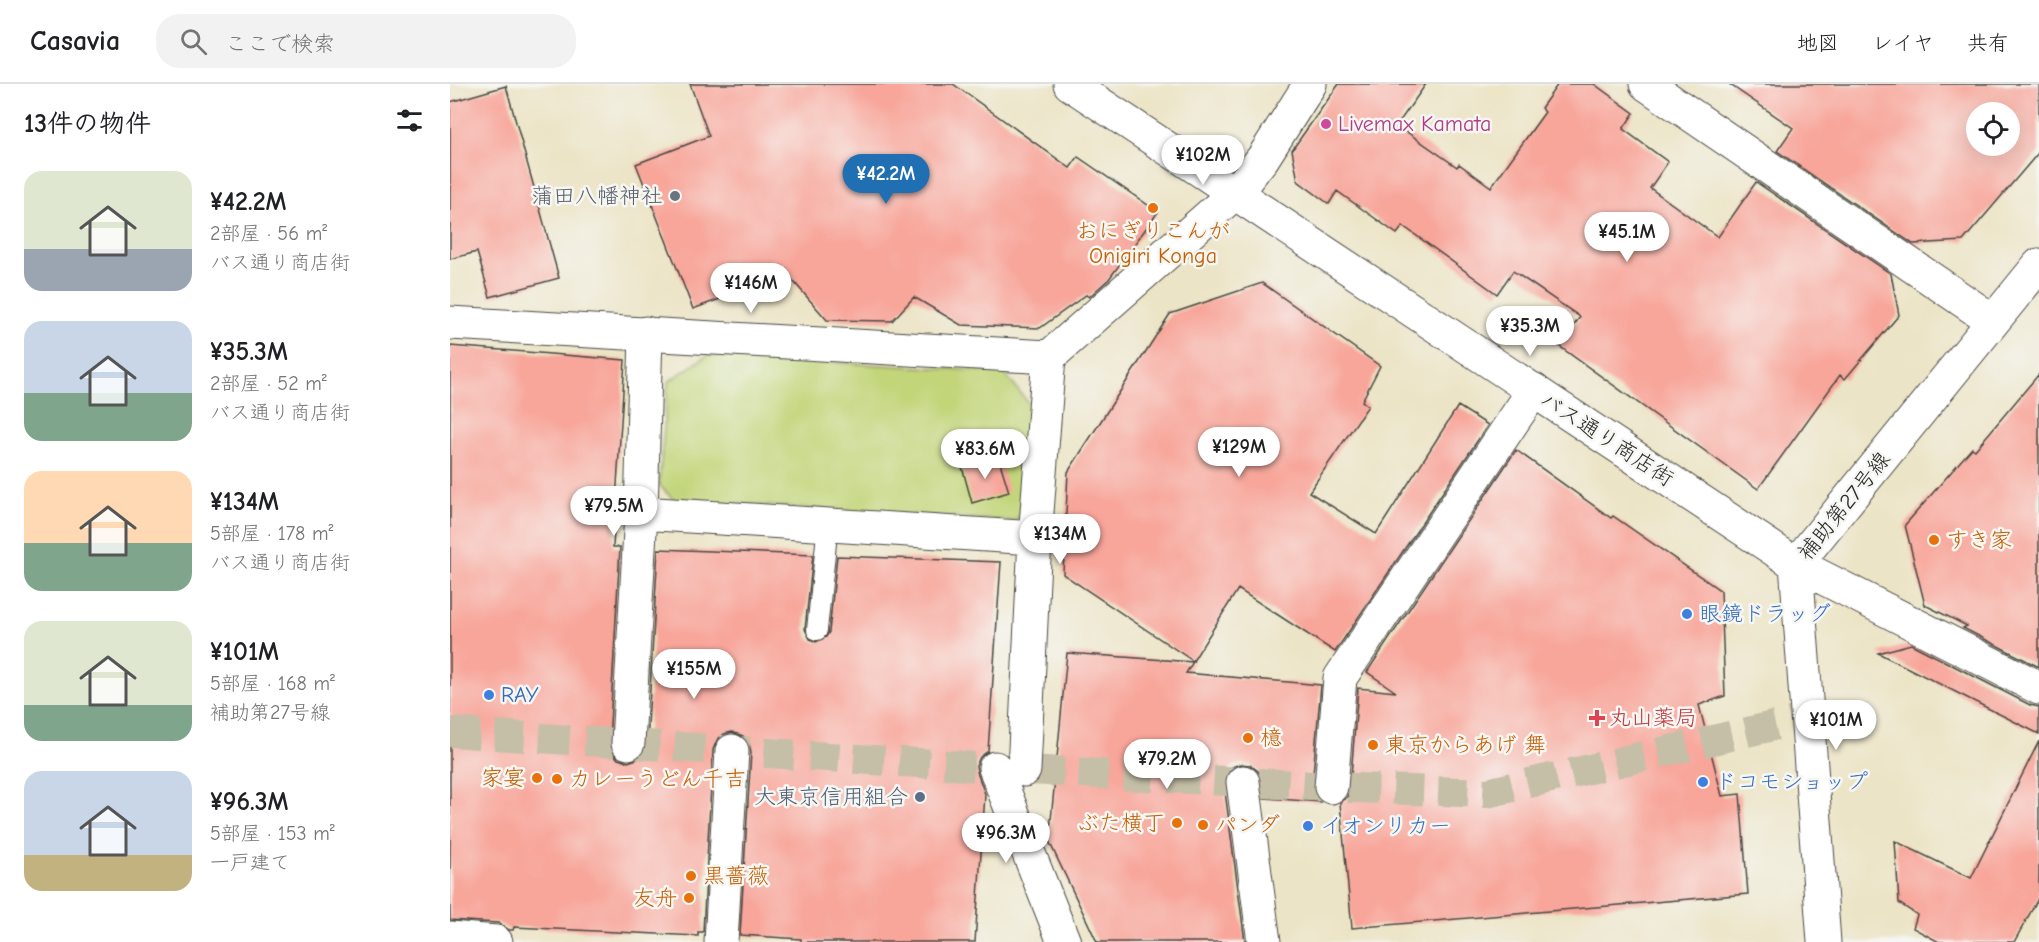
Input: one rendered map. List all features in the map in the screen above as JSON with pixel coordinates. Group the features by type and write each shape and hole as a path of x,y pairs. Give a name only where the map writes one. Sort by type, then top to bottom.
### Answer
{"street":[{"name":"バス通り商店街","path":"1071,84 1796,564 2039,688"},
{"path":"1064,942 1010,769 1035,538 1049,357 1236,192 1263,158 1310,84"},
{"path":"1646,84 1994,321"},
{"name":"補助第27号線","path":"1824,942 1796,564 2039,265"},
{"path":"450,323 1049,357"},
{"path":"628,743 641,513 645,333"},
{"path":"1331,787 1340,678 1534,390"},
{"path":"641,513 1035,538"},
{"path":"721,942 732,751"},
{"path":"1243,782 1264,942"},
{"path":"450,938 496,942"}],"lane":[{"path":"817,630 828,524"}],"green space":[{"path":"708,355 1003,372 1030,405 1023,514 1014,521 674,500 659,485 668,382"}],"building":[{"path":"690,84 953,84 1070,168 1078,157 1158,212 1109,279 1089,297 1086,295 1040,328 961,325 914,297 892,321 827,320 787,274 693,309 636,164 709,136"},
{"path":"1339,84 1426,84 1397,125 1457,167 1459,164 1491,187 1545,112 1541,108 1558,84 1594,84 1634,113 1623,129 1668,162 1650,188 1718,237 1756,182 1891,274 1899,315 1845,379 1840,375 1758,489 1559,346 1580,317 1513,271 1497,294 1403,226 1397,234 1337,191 1329,204 1298,181 1292,150"},
{"path":"1729,84 2039,84 2039,152 1963,241 1913,244 1777,151 1793,128"},
{"path":"506,86 559,278 490,297 477,252 450,259 450,102"},
{"path":"1262,283 1380,366 1362,401 1368,406 1309,492 1376,534 1458,406 1488,425 1335,652 1238,589 1193,661 1063,574 1068,472 1170,314"},
{"path":"450,346 625,360 613,547 620,547 609,742 612,752 618,759 628,762 637,759 644,753 647,744 658,549 813,555 805,629 810,639 816,642 826,637 829,632 837,556 1001,562 988,751 980,757 976,766 985,794 975,942 801,942 801,939 740,935 751,752 749,743 743,736 732,732 724,734 717,740 713,750 703,932 698,932 698,936 514,927 513,930 509,930 498,923 450,920"},
{"path":"2039,374 2039,667 1963,628 1967,626 1925,605 1905,525 1972,448 1975,450"},
{"path":"1516,450 1611,518 1613,516 1721,591 1725,696 1699,705 1722,796 1740,794 1748,894 1352,928 1340,803 1347,797 1350,789 1358,688 1396,692 1367,672"},
{"path":"998,456 1009,492 972,503 962,467"},
{"path":"1911,644 2030,705 2039,707 2039,734 1878,653"},
{"path":"1067,653 1193,662 1186,673 1321,685 1312,785 1314,794 1320,802 1264,798 1262,780 1258,771 1250,765 1240,764 1232,767 1226,775 1224,784 1245,942 1097,942 1049,841"},
{"path":"2039,741 2039,897 2014,942 1939,942 1913,928 1917,915 1899,903 1895,841 1971,878"}],"tunnel":[{"path":"450,732 995,768 1331,787 1487,793 1807,718"}],"place":[{"name":"Livemax Kamata","path":"1326,124"},
{"name":"蒲田八幡神社","path":"675,196"},
{"name":"おにぎりこんが Onigiri Konga","path":"1153,208"},
{"name":"すき家","path":"1934,540"},
{"name":"眼鏡ドラッグ","path":"1687,614"},
{"name":"RAY","path":"489,695"},
{"name":"丸山薬局","path":"1597,718"},
{"name":"檍","path":"1248,738"},
{"name":"東京からあげ 舞","path":"1373,745"},
{"name":"家宴","path":"537,778"},
{"name":"カレーうどん千吉","path":"557,779"},
{"name":"ドコモショップ","path":"1703,782"},
{"name":"大東京信用組合","path":"920,797"},
{"name":"ぶた横丁","path":"1177,823"},
{"name":"パンダ","path":"1203,825"},
{"name":"イオンリカー","path":"1308,826"},
{"name":"黒薔薇","path":"691,876"},
{"name":"友舟","path":"689,898"}]}
